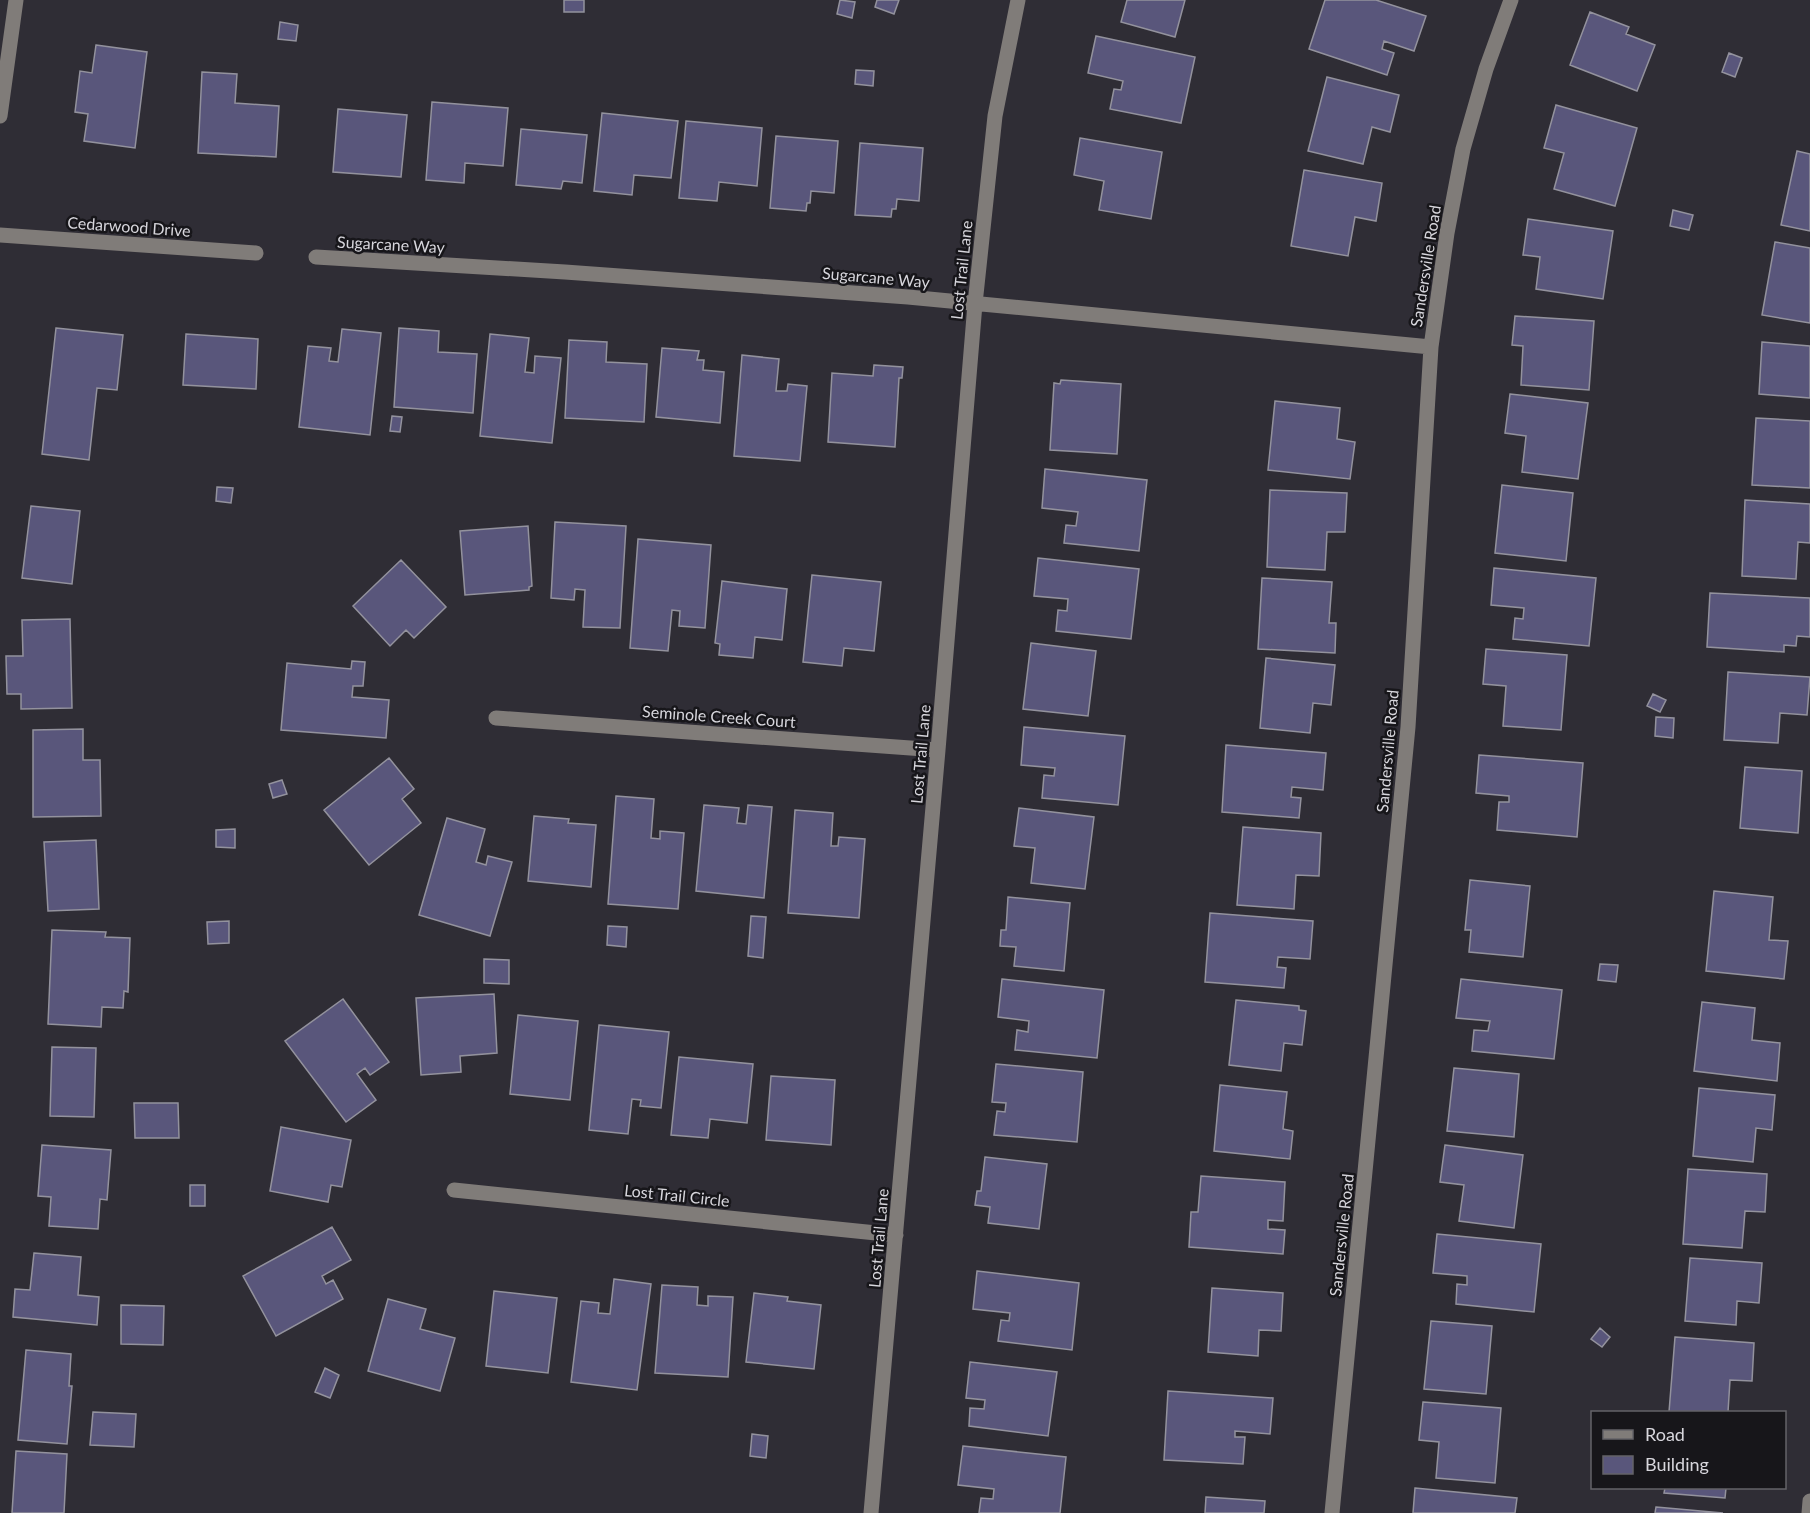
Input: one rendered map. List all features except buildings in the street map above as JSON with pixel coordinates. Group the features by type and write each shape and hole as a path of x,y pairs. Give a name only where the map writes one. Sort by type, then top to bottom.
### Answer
{"street":[{"path":"0,116 16,0"},
{"name":"Lost Trail Lane","path":"871,1513 975,304 995,116 1018,0"},
{"name":"Sandersville Road","path":"1332,1513 1408,727 1431,347 1447,233 1463,149 1486,69 1511,0"},
{"name":"Cedarwood Drive","path":"0,235 256,253"},
{"name":"Sugarcane Way","path":"316,258 577,273 908,297 1431,347"},
{"name":"Seminole Creek Court","path":"496,718 938,750"},
{"name":"Lost Trail Circle","path":"454,1190 896,1235"},
{"path":"1809,1513 1810,1502"}]}
